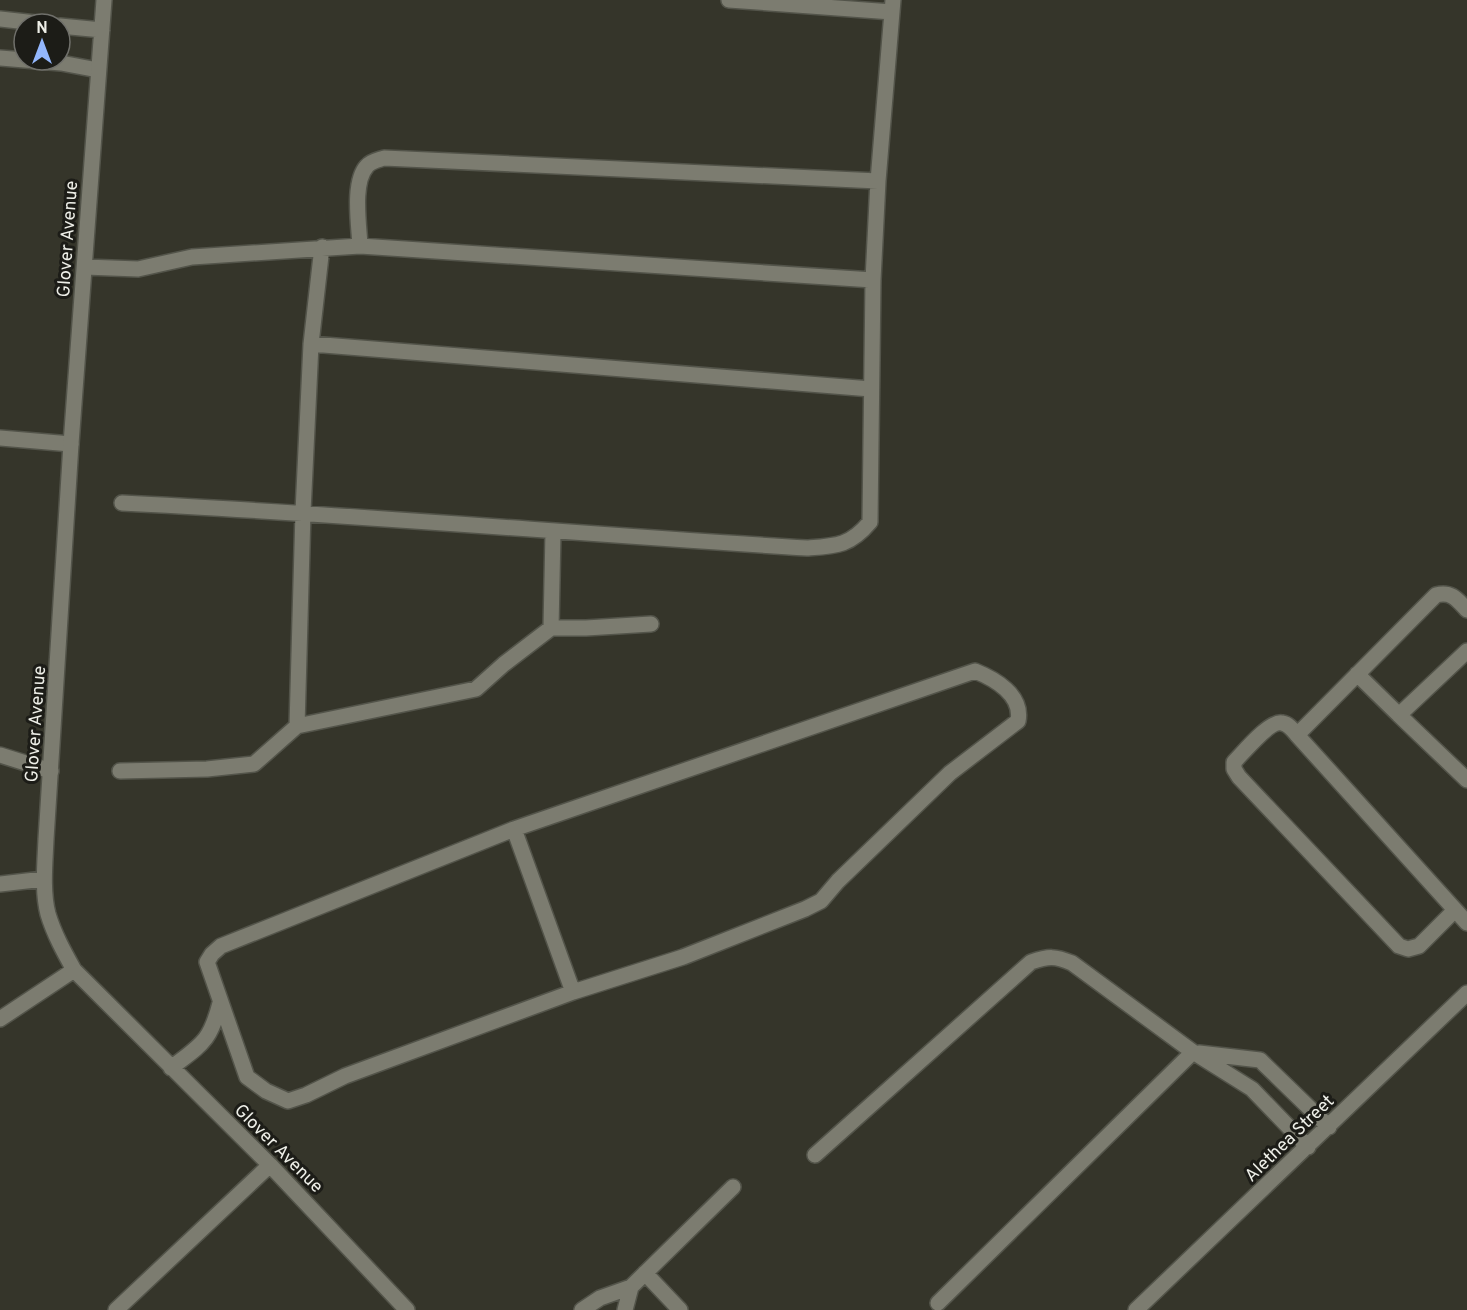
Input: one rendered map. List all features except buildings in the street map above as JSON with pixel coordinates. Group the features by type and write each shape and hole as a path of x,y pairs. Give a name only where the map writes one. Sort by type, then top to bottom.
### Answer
{"street":[{"name":"Glover Avenue","path":"104,0 86,267 71,444 44,879 48,913 59,943 74,970 270,1165 407,1310"},
{"path":"122,503 303,512 553,532 807,548 837,546 859,535 870,522 873,280 878,181 893,6 729,0"},
{"path":"72,27 102,30"},
{"path":"0,58 61,63 98,70"},
{"path":"360,246 358,188 365,168 370,163 384,158 878,181"},
{"path":"86,267 138,269 192,257 360,246 873,280"},
{"path":"297,726 303,512 311,344 322,247"},
{"path":"311,344 871,389"},
{"path":"0,438 71,444"},
{"path":"551,628 553,532"},
{"path":"1297,735 1436,595 1444,593 1454,596 1467,610"},
{"path":"120,771 207,769 254,764 297,726 476,689 551,628 651,624"},
{"path":"1399,715 1467,651"},
{"path":"975,671 994,679 1006,689 1020,713 1018,721 950,772 838,881 822,901 683,957 573,992 345,1076 288,1101 266,1091 247,1077 207,962 212,954 221,946 514,830 975,671"},
{"path":"1357,674 1467,780"},
{"path":"1455,910 1419,946 1408,949 1399,946 1239,777 1234,770 1234,762 1272,724 1281,722 1290,726 1467,923"},
{"path":"0,755 51,771"},
{"path":"514,830 573,992"},
{"path":"0,884 44,879"},
{"path":"815,1155 1031,962 1046,957 1059,958 1072,963 1193,1052 1252,1089 1308,1147"},
{"path":"0,1019 74,970"},
{"name":"Alethea Street","path":"1136,1310 1467,993"},
{"path":"171,1068 211,1033 220,1003"},
{"path":"1193,1052 1260,1060 1329,1126"},
{"path":"938,1303 1193,1052"},
{"path":"117,1310 270,1165"},
{"path":"582,1310 600,1298 631,1287 733,1187"},
{"path":"645,1273 680,1310"},
{"path":"625,1310 631,1287"}]}
